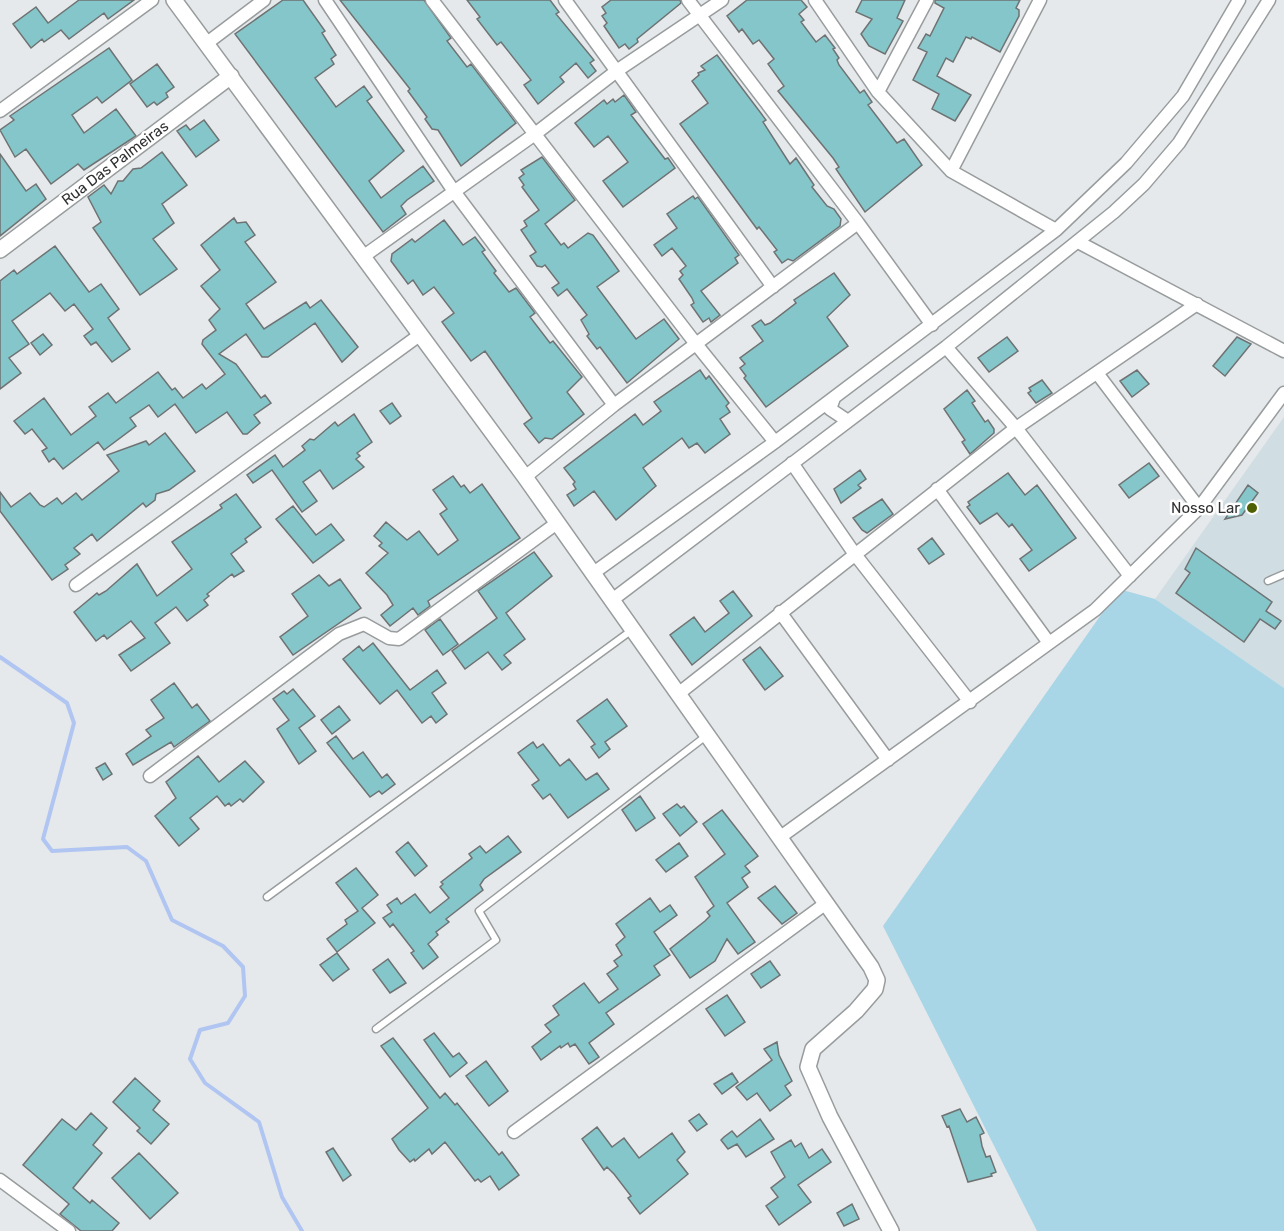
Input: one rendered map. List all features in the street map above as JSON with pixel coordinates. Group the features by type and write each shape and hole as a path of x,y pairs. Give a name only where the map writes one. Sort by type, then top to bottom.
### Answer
{"street":[{"path":"0,111 152,0"},
{"path":"207,43 264,0"},
{"path":"325,0 453,190 614,405"},
{"path":"432,0 696,344 776,442"},
{"path":"565,0 618,70 772,287"},
{"path":"688,0 858,223 932,325"},
{"path":"363,256 535,134 618,70 700,17 722,0"},
{"path":"815,0 878,92 951,171 1056,230"},
{"path":"878,92 927,0"},
{"path":"951,171 1040,0"},
{"path":"592,574 776,442 1056,230 1126,163 1183,96 1239,0"},
{"path":"177,1 525,477 871,967 877,980 875,989 856,1011 813,1048 808,1067 830,1117 891,1231"},
{"path":"612,600 946,347 1078,242 1144,184 1179,143 1265,2"},
{"name":"Rua Das Palmeiras","path":"0,250 231,76"},
{"path":"525,477 614,405 858,223"},
{"path":"1078,242 1284,351"},
{"path":"678,694 854,553 1016,428 1197,304"},
{"path":"76,585 421,334"},
{"path":"946,347 1016,428 1130,576"},
{"path":"1097,373 1200,508"},
{"path":"779,838 1095,610 1200,508 1284,393"},
{"path":"834,398 831,409 848,421"},
{"path":"792,463 854,553 970,702"},
{"path":"938,489 1049,643"},
{"path":"150,776 339,634 364,624 389,638 399,639 558,523"},
{"path":"780,612 888,760"},
{"path":"514,1132 825,904"},
{"path":"0,1180 69,1231"}],"lane":[{"path":"1268,581 1284,574"},
{"path":"267,897 632,629"},
{"path":"376,1029 496,940 479,911 707,736"}],"shaded area":[{"name":"Nosso Lar","path":"1284,417 1284,688 1155,599"},
{"path":"1119,589 1155,599 1284,688 1284,1231 1037,1231 883,926"}],"building":[{"path":"79,0 134,0 108,19 104,13 69,39 61,30 44,42 42,39 31,48 13,24 36,7 48,23"},
{"path":"283,0 303,0 325,31 322,33 336,55 331,59 334,64 315,78 336,107 364,86 372,97 367,101 404,151 369,181 381,198 423,166 434,181 401,206 406,214 383,232 235,34"},
{"path":"340,0 424,0 451,38 447,41 467,67 471,64 516,123 461,166 438,130 432,129 425,119 427,117 408,91 410,89"},
{"path":"467,0 550,0 559,12 556,14 594,60 590,63 596,71 588,78 576,63 560,77 564,82 538,104 524,85 531,80 501,42 497,45 477,19 480,17"},
{"path":"611,0 680,0 681,3 637,39 638,42 629,49 625,44 619,48 604,26 607,23 602,16 606,13 602,7"},
{"path":"747,0 801,0 807,7 799,14 804,20 801,22 816,42 825,35 835,48 833,49 839,58 837,60 839,65 860,93 864,90 872,102 868,105 897,143 904,139 922,165 865,212 836,169 839,167 833,158 778,91 784,86 768,64 774,59 759,40 753,44 742,29 739,32 727,16"},
{"path":"862,0 905,0 897,18 903,21 885,54 869,46 861,34 872,19 856,12"},
{"path":"935,0 1020,0 1016,8 1019,10 1019,16 1000,52 972,37 971,39 966,37 953,62 946,58 937,76 971,95 955,121 932,109 939,94 913,80 927,52 918,48 926,34 930,36 944,8 935,3"},
{"path":"109,48 132,80 102,103 97,97 72,115 84,133 116,109 136,136 84,170 78,164 51,184 26,149 15,157 0,130 14,120 10,116"},
{"path":"717,55 766,120 763,122 790,164 796,158 814,185 812,187 841,219 840,226 793,261 788,259 782,263 774,252 777,250 759,227 757,229 680,124 708,103 692,81 699,75 698,73 705,70 701,66"},
{"path":"157,64 174,87 166,93 168,97 157,105 154,102 147,107 130,84"},
{"path":"624,95 636,112 631,115 665,159 668,158 675,168 623,207 603,181 628,162 608,136 594,147 575,123 604,100 607,104 613,99 615,102"},
{"path":"204,120 219,140 196,157 177,131 186,125 190,130"},
{"path":"162,152 187,185 162,204 174,223 153,239 177,269 140,295 93,228 101,222 88,197 104,185 111,194 118,181 123,181 133,169 141,168"},
{"path":"0,154 26,191 36,184 46,199 0,236"},
{"path":"542,157 575,200 545,224 561,245 564,243 568,248 588,233 593,235 619,271 597,287 636,339 664,319 679,339 627,383 600,347 597,349 587,336 589,334 581,320 587,315 567,289 558,296 552,288 559,283 545,265 537,266 530,256 536,252 521,230 527,226 524,221 539,210 522,187 524,185 519,178 524,174 521,170"},
{"path":"693,196 695,199 698,197 739,255 735,258 738,263 701,291 720,315 711,322 709,318 703,322 691,305 694,303 692,298 679,279 683,275 680,271 686,266 672,248 662,256 654,245 677,228 667,214"},
{"path":"234,218 237,223 246,222 255,235 245,242 276,282 246,304 264,329 306,302 310,308 321,300 358,347 342,362 315,323 268,357 262,357 246,334 219,354 236,364 261,398 265,395 271,403 254,415 260,423 247,434 243,434 227,412 196,433 175,404 158,417 149,405 130,418 136,426 104,450 98,442 63,469 54,458 49,462 42,451 47,448 32,429 25,434 14,421 44,398 71,435 96,416 89,407 108,393 116,403 158,372 172,390 175,388 183,398 202,384 206,389 225,374 202,344 203,340 216,330 209,320 220,309 201,286 220,270 201,245"},
{"path":"444,220 463,245 475,237 485,250 482,252 496,271 494,273 509,292 516,288 535,313 530,317 550,343 553,341 582,377 567,392 584,414 552,439 545,438 539,443 524,424 532,418 485,351 471,361 442,322 454,313 434,287 423,295 413,280 408,284 391,261 392,254 412,239 415,242"},
{"path":"55,246 89,292 101,284 119,309 108,318 130,349 112,362 96,342 91,345 84,336 93,329 74,304 65,311 50,293 12,321 29,344 9,358 21,373 0,389 0,281 14,270 17,274"},
{"path":"834,273 850,295 827,317 848,346 766,407 744,378 746,376 740,368 745,364 740,358 763,341 752,326 761,320 765,325 770,323 796,303 794,300"},
{"path":"43,334 52,345 40,355 31,343"},
{"path":"1007,337 1018,351 989,372 978,358"},
{"path":"1237,337 1251,344 1225,376 1213,366"},
{"path":"700,370 706,379 709,376 729,403 726,406 730,412 720,419 730,434 705,453 697,443 689,448 682,438 643,468 656,486 616,520 594,491 574,506 567,495 576,489 573,484 575,482 564,468 635,414 643,425 661,411 654,402"},
{"path":"1137,370 1149,384 1132,397 1120,381"},
{"path":"1042,380 1052,393 1036,403 1028,393 1031,391 1029,388"},
{"path":"967,390 975,401 972,403 985,422 988,420 994,429 994,433 970,454 962,442 965,440 944,409"},
{"path":"392,403 401,416 390,424 380,411"},
{"path":"354,414 372,442 357,453 360,456 356,459 364,467 333,489 320,470 303,482 317,501 302,512 272,470 253,483 247,475 275,455 283,467 305,450 302,446 310,439 314,440 335,422 338,426"},
{"path":"165,433 195,471 169,490 156,494 155,500 146,507 143,503 97,541 92,534 74,548 80,554 65,565 68,569 52,580 0,511 0,492 11,507 30,493 44,507 57,498 62,504 76,493 82,500 119,471 107,455 146,441 149,445"},
{"path":"1149,463 1159,476 1129,498 1119,485"},
{"path":"860,470 866,479 858,485 861,488 841,503 834,489"},
{"path":"1008,473 1025,495 1037,485 1076,538 1029,571 1020,559 1032,550 1012,524 1009,527 997,513 980,524 967,507 970,505 968,502"},
{"path":"453,476 461,487 464,485 470,493 482,484 520,538 428,601 430,606 418,615 413,608 390,626 381,615 393,605 387,595 366,573 388,553 379,546 382,543 374,536 386,522 407,540 419,531 438,555 458,540 440,514 447,509 433,490"},
{"path":"1248,485 1258,493 1242,515 1225,519"},
{"path":"236,494 261,527 231,554 244,571 234,577 232,574 207,594 209,596 204,600 208,605 187,621 176,607 155,623 170,643 131,671 119,655 145,638 131,621 107,639 104,635 96,641 74,612 97,593 99,595 106,591 137,564 157,596 192,569 172,542 222,508 220,505"},
{"path":"882,499 893,514 867,533 853,518"},
{"path":"293,506 316,535 331,524 344,540 313,563 276,519"},
{"path":"932,538 944,554 929,564 918,549"},
{"path":"1196,548 1272,602 1266,611 1281,621 1275,629 1260,619 1244,642 1176,593 1190,573 1185,569"},
{"path":"534,552 552,576 506,613 525,639 504,655 511,663 502,670 488,652 465,669 452,651 497,618 478,591"},
{"path":"319,575 329,586 340,579 361,608 293,655 280,637 308,616 292,594"},
{"path":"733,591 752,616 692,665 670,635 694,617 705,632 729,613 720,601"},
{"path":"440,619 458,644 443,655 425,630"},
{"path":"373,643 410,690 437,670 446,683 432,693 447,714 436,723 431,716 422,723 397,690 380,704 343,659 359,646 363,651"},
{"path":"760,647 783,676 765,690 743,660"},
{"path":"174,683 192,708 197,704 210,721 174,747 171,742 133,765 126,754 151,736 146,730 164,718 151,700"},
{"path":"293,689 315,716 299,728 316,751 299,764 277,729 289,720 273,699 284,691 287,694"},
{"path":"607,699 627,726 605,742 610,749 599,758 591,747 595,744 577,721"},
{"path":"339,706 350,720 332,734 321,720"},
{"path":"336,736 353,759 363,752 382,778 387,774 395,784 382,794 379,791 370,797 327,743"},
{"path":"533,742 537,748 543,744 560,766 569,759 586,780 597,773 609,789 568,818 550,794 543,799 532,785 539,780 518,753"},
{"path":"198,756 219,782 245,761 264,782 243,802 240,799 231,806 229,803 225,806 217,796 190,818 199,829 179,846 155,816 176,798 166,782"},
{"path":"105,763 112,774 103,780 96,768"},
{"path":"640,796 655,818 636,831 622,810"},
{"path":"677,804 681,808 684,806 697,822 680,836 663,814"},
{"path":"722,810 758,856 745,866 750,872 742,878 748,887 727,903 755,942 738,954 727,939 715,961 690,978 670,949 705,921 710,916 707,912 714,906 695,877 725,854 703,824"},
{"path":"508,836 521,852 484,879 480,885 483,890 446,919 449,922 436,932 438,935 428,944 438,957 423,969 411,953 414,951 393,924 390,927 383,918 392,912 387,905 397,898 401,904 415,894 430,913 449,898 440,887 443,884 441,882 472,858 469,854 480,846 486,853"},
{"path":"408,842 427,866 415,876 396,852"},
{"path":"679,843 688,856 666,872 656,860"},
{"path":"356,868 378,895 362,908 375,923 337,952 327,939 347,924 345,920 358,911 336,883"},
{"path":"775,886 797,913 782,924 758,898"},
{"path":"650,898 660,912 670,905 677,915 654,932 670,955 654,966 660,975 606,1013 614,1024 589,1043 599,1057 589,1064 575,1044 570,1047 568,1043 541,1060 532,1047 551,1032 545,1025 559,1015 553,1006 584,983 599,1003 618,989 607,974 618,966 614,961 622,955 616,945 625,937 616,924"},
{"path":"337,953 349,969 333,981 320,965"},
{"path":"388,959 406,983 390,993 373,970"},
{"path":"770,961 780,975 761,988 751,974"},
{"path":"727,995 745,1022 725,1036 706,1009"},
{"path":"434,1033 453,1057 459,1053 467,1063 450,1077 424,1040"},
{"path":"393,1038 440,1098 445,1093 455,1105 457,1103 499,1155 502,1152 519,1175 499,1190 490,1176 481,1182 478,1179 475,1181 445,1142 432,1154 429,1149 415,1161 414,1159 410,1162 392,1139 428,1108 381,1046"},
{"path":"777,1042 779,1055 792,1081 785,1086 791,1095 770,1111 757,1093 747,1100 736,1087 772,1060 764,1049"},
{"path":"486,1061 508,1091 489,1106 466,1076"},
{"path":"732,1073 738,1082 722,1094 714,1084"},
{"path":"135,1078 160,1101 153,1110 169,1124 151,1144 137,1131 140,1128 113,1102"},
{"path":"960,1109 967,1122 976,1117 984,1133 980,1135 982,1146 986,1157 990,1156 996,1172 991,1174 992,1176 968,1182 949,1126 947,1127 942,1116"},
{"path":"91,1113 107,1128 93,1145 102,1153 73,1188 90,1203 92,1200 119,1223 112,1231 81,1231 60,1214 69,1204 23,1165 62,1119 76,1130"},
{"path":"699,1114 707,1124 697,1131 689,1121"},
{"path":"760,1119 774,1139 746,1157 737,1144 728,1149 721,1140 732,1131 737,1137"},
{"path":"597,1127 612,1147 624,1138 639,1158 672,1133 685,1152 677,1160 688,1174 640,1214 628,1198 631,1196 614,1174 607,1167 604,1170 582,1139"},
{"path":"791,1140 795,1147 801,1143 809,1158 822,1149 831,1162 798,1185 811,1202 779,1225 766,1206 778,1197 771,1188 785,1177 771,1152"},
{"path":"333,1148 351,1175 343,1181 326,1152"},
{"path":"139,1153 178,1193 150,1219 112,1178"},
{"path":"852,1204 859,1219 844,1226 837,1213"}],"waterway":[{"path":"0,657 67,703 74,723 43,839 52,851 127,847 146,861 172,920 223,946 243,967 245,996 228,1023 200,1030 190,1059 205,1083 259,1122 282,1197 302,1231"}],"place":[{"name":"Nosso Lar","path":"1252,508"}]}
